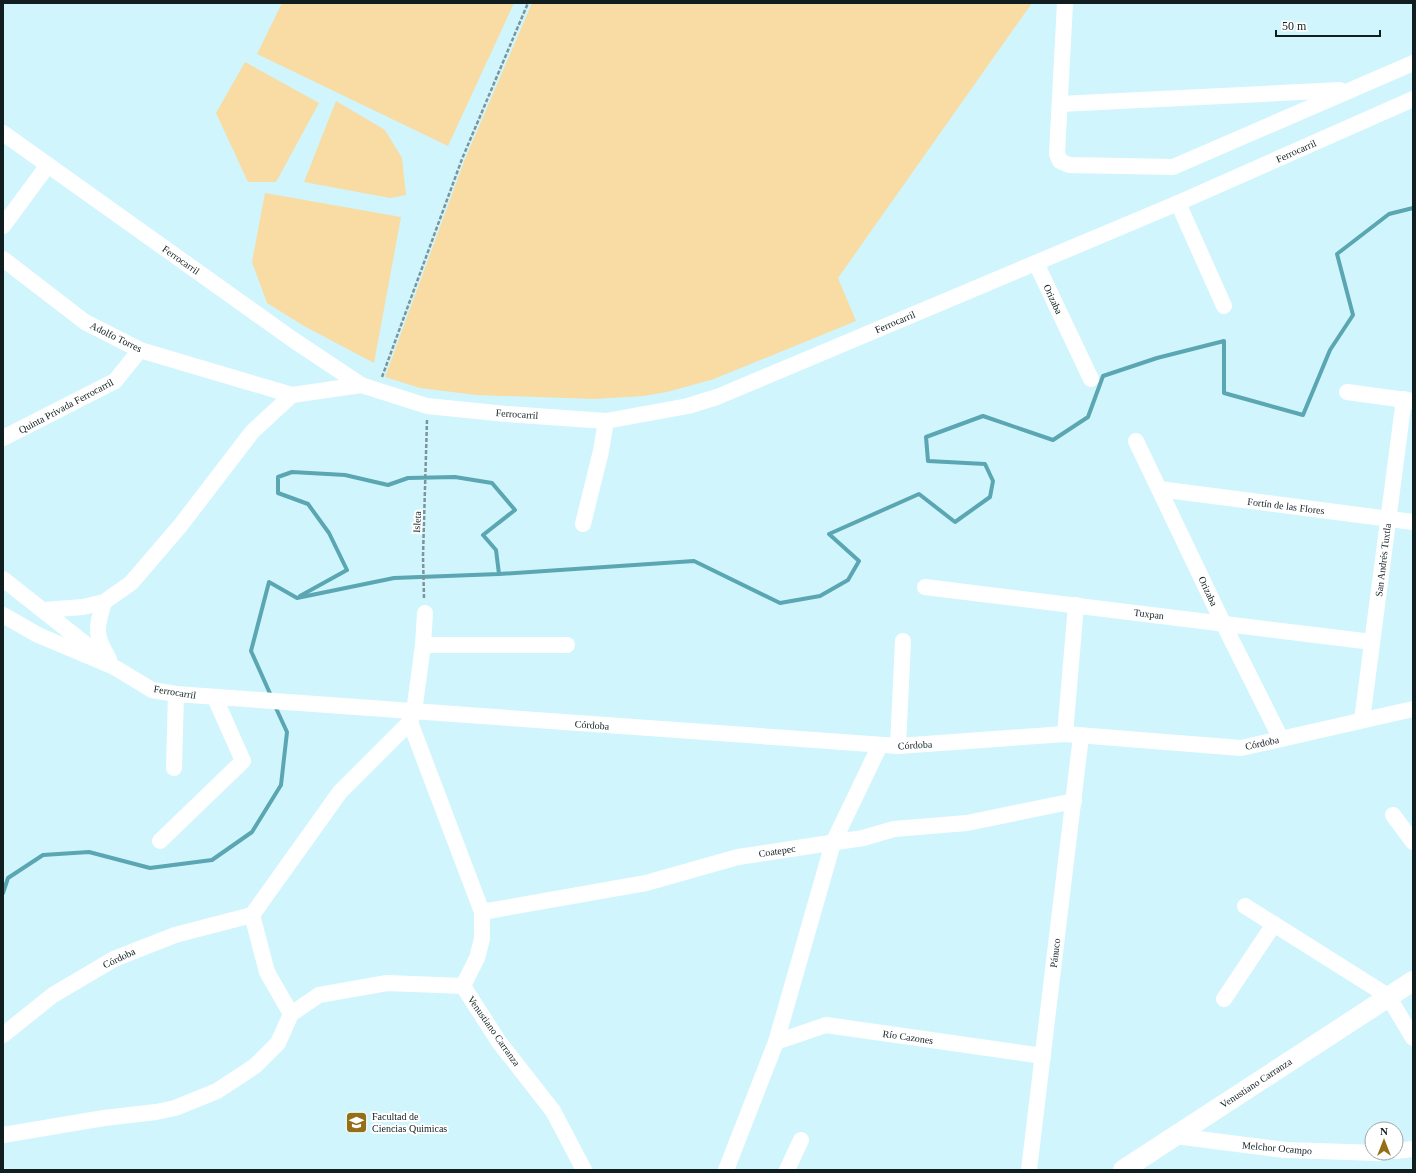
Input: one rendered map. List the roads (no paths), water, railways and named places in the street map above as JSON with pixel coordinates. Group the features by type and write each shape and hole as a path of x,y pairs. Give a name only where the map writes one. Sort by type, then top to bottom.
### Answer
{"main road":[{"name":"Venustiano Carranza","path":"1128,1169 1175,1136 1413,981"}],"street":[{"path":"1065,3 1057,154 1060,162 1068,165 1173,167 1349,89 1413,63"},
{"path":"1060,104 1349,89"},
{"name":"Ferrocarril","path":"3,133 286,334 361,385 427,406 506,414 606,421 688,406 717,397 1178,203 1413,99"},
{"path":"3,226 48,165"},
{"path":"1178,203 1224,306"},
{"name":"Adolfo Torres","path":"3,259 85,322 140,350 292,395"},
{"name":"Orizaba","path":"1036,263 1091,379"},
{"name":"Quinta Privada Ferrocarril","path":"3,438 115,381 140,350"},
{"name":"Ferrocarril","path":"292,395 361,385"},
{"path":"1347,392 1408,400"},
{"path":"44,610 76,608 104,602 131,583 180,526 252,432 292,395"},
{"name":"San Andrés Tuxtla","path":"1362,720 1388,519 1408,400"},
{"path":"583,524 601,451 606,421"},
{"name":"Orizaba","path":"1136,441 1223,623 1282,739"},
{"name":"Fortín de las Flores","path":"1159,489 1413,522"},
{"name":"Ferrocarril","path":"3,579 114,667 152,690 215,698 322,706"},
{"name":"Tuxpan","path":"925,587 1372,642"},
{"name":"Ferrocarril","path":"104,602 97,626 99,643 114,667"},
{"name":"Pánuco","path":"1029,1170 1074,801 1073,735 1076,605"},
{"path":"291,1014 267,972 252,915 340,792 412,717 424,646 424,613"},
{"name":"Ferrocarril","path":"3,615 38,635 114,667"},
{"path":"898,746 903,641"},
{"path":"424,646 567,645"},
{"path":"174,768 176,694"},
{"path":"160,841 243,761 215,698"},
{"name":"Córdoba","path":"322,706 412,717 898,746 1073,735 1241,748 1413,709"},
{"name":"Venustiano Carranza","path":"412,717 482,912 482,939 476,958 463,986 499,1042 553,1111 584,1170"},
{"path":"726,1170 776,1042 833,843 880,745"},
{"name":"Coatepec","path":"482,912 646,883 738,858 863,838 894,829 967,823 1074,801"},
{"path":"1393,815 1413,842"},
{"path":"1245,906 1388,996 1413,1038"},
{"name":"Córdoba","path":"3,1035 53,995 114,959 175,935 252,915"},
{"path":"1224,999 1274,924"},
{"path":"3,1135 104,1118 156,1112 175,1108 217,1091 255,1066 278,1043 291,1014 319,995 387,983 463,986"},
{"name":"Río Cazones","path":"776,1042 826,1025 1043,1056"},
{"name":"Melchor Ocampo","path":"1175,1136 1284,1150 1364,1153"},
{"path":"787,1170 801,1140"}],"waterway":[{"path":"272,698 251,651 269,582 297,598 394,578 499,574 694,561 780,603 820,596 848,580 859,561 829,534 919,494 955,522 990,497 993,481 985,464 928,461 926,437 983,416 1053,440 1088,417 1103,376 1157,358 1224,341 1224,393 1303,415 1330,350 1353,315 1337,254 1389,214 1413,208"},
{"path":"300,596 347,570 329,533 308,504 278,493 278,477 292,472 345,475 388,485 408,478 455,477 492,483 515,510 483,535 496,550 499,574"},
{"path":"3,893 8,878 43,855 89,852 150,868 212,860 252,832 281,785 287,732 275,706"}],"place":[{"name":"Facultad de Ciencias Quimicas","path":"357,1122"}]}
